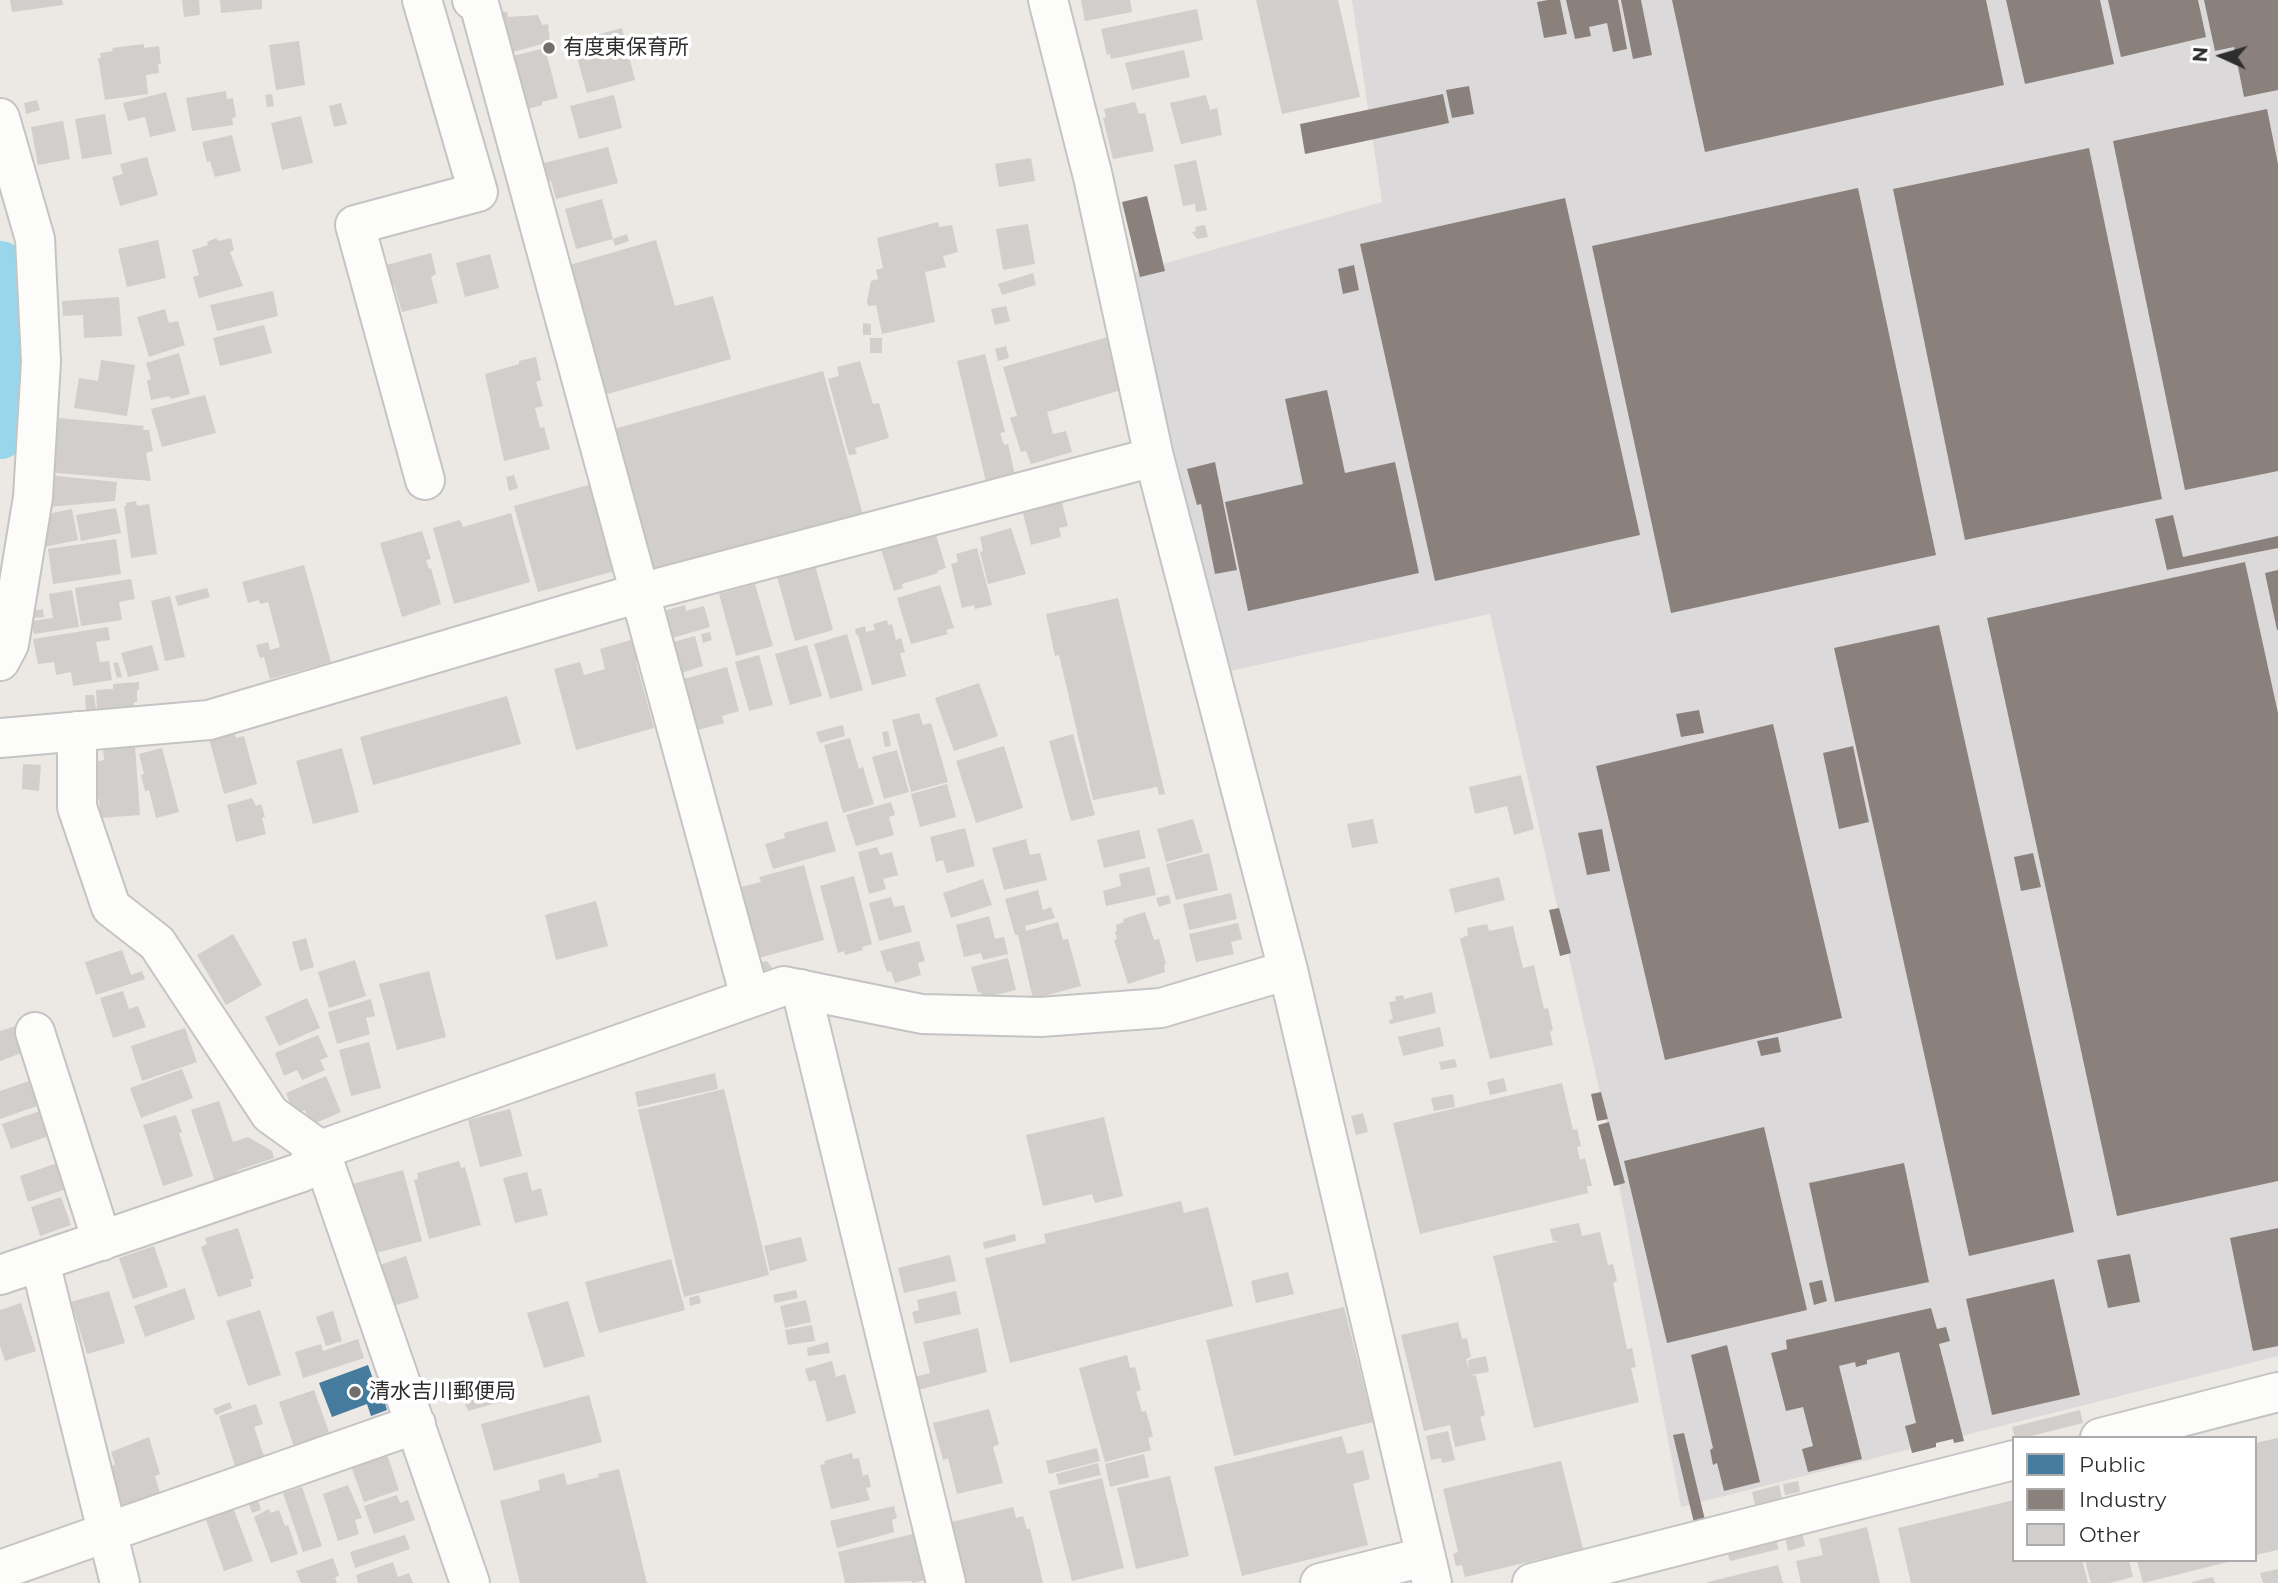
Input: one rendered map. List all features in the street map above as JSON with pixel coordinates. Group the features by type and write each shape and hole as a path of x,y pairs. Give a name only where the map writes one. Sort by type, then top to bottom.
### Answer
{"street":[{"path":"422,0 478,192 355,225 425,480"},
{"path":"472,0 478,0 750,997"},
{"path":"1048,0 1093,177 1153,457 1288,970 1428,1570 1320,1583"},
{"path":"0,118 36,239 41,362 33,498 9,644 0,661"},
{"path":"0,738 209,720 639,593 1153,457"},
{"path":"77,731 76,807 111,907 157,943 270,1114 320,1150 470,1583"},
{"path":"0,1275 302,1172 320,1150 784,986 922,1014 1041,1017 1161,1008 1288,970"},
{"path":"801,989 946,1583"},
{"path":"35,1032 102,1241"},
{"path":"40,1262 120,1583"},
{"path":"2108,1436 2278,1392"},
{"path":"0,1570 416,1424"},
{"path":"1532,1583 2012,1461"}],"shaded area":[{"path":"1352,0 2278,0 2278,1356 1681,1507 1607,1123 1490,614 1221,673 1131,273 1382,202"}],"building: Public":[{"path":"368,1365 382,1404 385,1403 387,1410 371,1416 367,1404 332,1417 319,1383"}],"building: Industry":[{"path":"1560,0 1567,34 1544,38 1537,2"},
{"path":"1566,0 1618,0 1627,49 1613,52 1607,23 1589,27 1591,36 1575,39"},
{"path":"1621,0 1641,0 1652,55 1633,59"},
{"path":"1672,0 1986,0 2004,85 1705,152"},
{"path":"2006,0 2100,0 2114,64 2025,84"},
{"path":"2108,0 2198,0 2206,37 2121,57"},
{"path":"2204,0 2278,0 2278,90 2244,97 2234,47 2215,51"},
{"path":"1469,86 1474,114 1452,118 1446,90"},
{"path":"1443,94 1449,123 1305,154 1300,124"},
{"path":"2267,109 2278,164 2278,471 2185,490 2113,141"},
{"path":"2089,148 2162,499 1965,540 1893,189"},
{"path":"1858,188 1936,555 1671,613 1592,246"},
{"path":"1147,196 1165,271 1140,277 1122,202"},
{"path":"1565,198 1640,535 1435,581 1360,244"},
{"path":"1354,265 1359,290 1343,294 1338,269"},
{"path":"1327,390 1345,473 1395,462 1419,573 1248,611 1225,502 1303,484 1285,399"},
{"path":"1215,462 1237,570 1215,574 1201,504 1197,505 1187,469"},
{"path":"2173,515 2183,557 2278,536 2278,548 2167,570 2155,519"},
{"path":"2245,562 2278,713 2278,1181 2117,1216 1987,618"},
{"path":"2278,570 2278,630 2277,630 2265,573"},
{"path":"1939,625 2074,1232 1969,1256 1834,648"},
{"path":"1699,710 1704,733 1681,737 1676,714"},
{"path":"1773,724 1842,1018 1665,1060 1596,766"},
{"path":"1853,746 1869,822 1839,829 1823,753"},
{"path":"1602,829 1610,871 1587,875 1578,833"},
{"path":"2033,853 2041,887 2021,891 2014,857"},
{"path":"1559,908 1571,953 1560,956 1549,910"},
{"path":"1778,1037 1781,1052 1761,1056 1757,1041"},
{"path":"1601,1092 1608,1119 1597,1121 1591,1094"},
{"path":"1609,1122 1625,1183 1614,1186 1598,1125"},
{"path":"1764,1127 1807,1310 1667,1343 1624,1161"},
{"path":"1904,1163 1929,1282 1835,1302 1809,1183"},
{"path":"2278,1228 2278,1346 2253,1351 2230,1238"},
{"path":"2130,1254 2140,1302 2108,1308 2097,1260"},
{"path":"2054,1279 2080,1395 1992,1415 1966,1299"},
{"path":"1822,1280 1827,1301 1814,1305 1809,1283"},
{"path":"1931,1308 1937,1329 1946,1327 1950,1341 1939,1344 1964,1441 1954,1443 1953,1439 1912,1453 1905,1426 1916,1423 1899,1352 1867,1360 1867,1364 1856,1367 1855,1362 1839,1366 1862,1459 1808,1472 1802,1449 1813,1446 1803,1407 1786,1411 1771,1353 1787,1349 1786,1340"},
{"path":"1727,1345 1760,1482 1724,1491 1717,1463 1713,1465 1710,1450 1713,1448 1691,1355"},
{"path":"1684,1433 1705,1520 1694,1523 1673,1435"}],"building: Other":[{"path":"10,0 62,0 63,5 12,12"},
{"path":"182,0 199,0 200,15 184,17"},
{"path":"220,0 262,0 262,9 221,13"},
{"path":"1081,0 1130,0 1132,12 1085,21"},
{"path":"1256,0 1338,0 1360,97 1282,114"},
{"path":"1197,9 1203,40 1111,59 1110,54 1107,55 1101,29"},
{"path":"487,11 507,12 508,17 538,15 542,25 548,24 550,42 501,55"},
{"path":"622,28 635,80 587,93 576,54 585,52 581,39"},
{"path":"299,41 305,85 276,90 269,45"},
{"path":"144,44 144,48 159,46 161,64 158,64 159,73 146,75 148,94 105,100 98,58 101,58 100,53 113,51 112,48"},
{"path":"545,48 558,98 516,112 501,59"},
{"path":"1184,50 1190,77 1132,90 1125,63"},
{"path":"226,91 227,99 233,98 236,117 232,118 233,125 192,131 186,98"},
{"path":"166,92 176,131 150,137 145,117 128,121 123,103"},
{"path":"272,94 274,106 267,107 265,95"},
{"path":"614,95 622,128 579,139 570,106"},
{"path":"1206,95 1210,110 1217,108 1222,135 1181,144 1170,103"},
{"path":"37,100 40,110 26,114 24,103"},
{"path":"1135,102 1139,114 1145,113 1154,151 1113,159 1103,118 1106,117 1104,109"},
{"path":"341,103 347,124 334,127 329,106"},
{"path":"105,114 112,154 82,159 75,119"},
{"path":"301,116 313,163 282,170 271,123"},
{"path":"63,121 70,159 38,165 31,127"},
{"path":"232,135 241,171 215,177 210,161 207,162 202,142"},
{"path":"608,147 618,183 556,199 551,181 541,184 536,165"},
{"path":"147,157 158,195 120,206 112,177 123,174 120,164"},
{"path":"1031,158 1035,181 999,187 995,164"},
{"path":"1196,160 1207,210 1196,212 1195,204 1183,206 1174,165"},
{"path":"602,199 613,239 576,249 565,209"},
{"path":"938,222 939,227 952,225 958,252 943,256 946,267 925,272 935,322 882,334 876,305 868,306 867,301 871,281 878,279 876,270 883,268 877,238"},
{"path":"1028,224 1035,264 1003,270 996,229"},
{"path":"1205,225 1208,237 1197,239 1192,232 1196,231 1195,227"},
{"path":"627,234 629,241 615,246 613,239"},
{"path":"216,238 218,241 231,238 234,250 230,252 243,286 199,298 193,277 199,275 192,250 208,245 207,242"},
{"path":"158,240 166,278 127,287 118,249"},
{"path":"656,240 675,306 713,296 731,359 604,395 566,266"},
{"path":"431,253 436,274 431,277 438,303 402,312 394,285 388,286 383,266"},
{"path":"490,254 499,288 465,297 456,263"},
{"path":"1033,273 1036,285 1002,295 998,284"},
{"path":"273,291 278,316 217,331 210,305"},
{"path":"119,297 122,336 84,338 83,315 63,316 62,301"},
{"path":"1006,306 1010,321 995,325 991,309"},
{"path":"165,309 169,323 178,321 185,345 149,357 137,317"},
{"path":"863,323 871,324 871,335 863,335"},
{"path":"264,325 272,353 220,366 213,338"},
{"path":"1108,337 1121,390 1047,412 1053,434 1066,431 1072,452 1031,464 1026,451 1021,452 1010,418 1017,416 1003,367"},
{"path":"870,338 882,338 882,353 870,353"},
{"path":"1006,346 1009,358 998,361 995,349"},
{"path":"179,353 190,394 151,400 147,381 151,379 146,363"},
{"path":"985,354 1005,432 1000,433 1004,445 1008,444 1015,475 986,482 957,361"},
{"path":"536,357 541,380 536,382 543,406 535,408 540,428 544,427 550,449 504,461 485,374"},
{"path":"101,360 135,365 127,416 74,408 79,378 98,381"},
{"path":"860,361 873,404 879,403 889,438 855,448 857,454 849,455 828,379 839,376 837,367"},
{"path":"823,371 863,515 646,574 607,431"},
{"path":"205,395 216,433 162,447 151,409"},
{"path":"59,418 144,426 143,430 149,430 153,451 146,453 151,481 46,472"},
{"path":"46,475 117,482 115,501 38,508"},
{"path":"514,475 518,488 509,491 506,477"},
{"path":"592,484 615,571 538,592 514,506"},
{"path":"1061,499 1068,526 1059,528 1061,537 1031,545 1022,509"},
{"path":"136,501 137,506 149,504 157,554 131,558 124,506"},
{"path":"116,508 121,533 81,541 76,515"},
{"path":"72,509 78,540 39,548 34,517"},
{"path":"511,513 530,582 454,604 433,528 460,520 463,527"},
{"path":"1011,528 1026,574 988,584 980,552 983,551 980,537"},
{"path":"422,531 431,559 426,560 429,569 431,568 441,604 402,617 380,543"},
{"path":"936,535 946,568 902,584 903,588 894,591 881,549"},
{"path":"116,539 121,574 53,584 48,549"},
{"path":"977,548 992,605 975,609 974,605 962,608 951,564 958,562 956,554"},
{"path":"304,565 331,662 270,679 264,657 260,658 256,645 268,642 270,650 280,647 268,602 260,604 259,600 248,603 242,582"},
{"path":"815,565 833,630 795,641 777,576"},
{"path":"131,579 135,599 119,602 122,620 81,626 75,588"},
{"path":"755,584 773,646 736,656 719,594"},
{"path":"940,585 954,628 946,630 948,634 911,644 897,598"},
{"path":"207,588 210,597 178,606 175,596"},
{"path":"72,590 79,627 34,634 31,621 53,618 49,594"},
{"path":"170,596 185,657 165,661 151,601"},
{"path":"1118,598 1165,794 1159,795 1157,787 1093,800 1059,655 1055,656 1046,614"},
{"path":"685,605 686,611 704,606 710,627 662,641 653,614"},
{"path":"43,609 44,617 34,618 33,611"},
{"path":"887,620 888,625 892,624 896,640 901,638 905,652 900,653 906,676 872,685 855,629 865,626 866,632 875,630 873,624"},
{"path":"108,627 110,640 96,642 100,662 109,661 112,680 73,686 71,672 56,675 54,662 38,664 33,639"},
{"path":"710,632 712,640 703,643 701,634"},
{"path":"847,634 863,690 830,699 814,644"},
{"path":"695,636 703,666 675,675 670,643"},
{"path":"634,639 642,660 636,662 654,728 576,750 554,669 580,662 584,675 605,669 600,649"},
{"path":"152,645 159,670 128,677 121,653"},
{"path":"807,645 822,696 790,705 775,654"},
{"path":"759,655 773,705 749,711 735,662"},
{"path":"118,662 122,677 117,678 113,663"},
{"path":"727,667 739,711 722,716 724,723 687,733 673,682"},
{"path":"139,682 134,707 97,709 96,690 113,689 113,684"},
{"path":"979,683 998,736 954,751 935,698"},
{"path":"85,695 94,695 96,709 86,711"},
{"path":"507,696 521,744 373,785 360,737"},
{"path":"919,713 923,725 931,723 948,782 911,792 892,720"},
{"path":"843,725 845,736 820,743 816,732"},
{"path":"233,728 236,738 244,736 257,784 224,794 208,735"},
{"path":"888,731 891,746 885,747 882,732"},
{"path":"1073,734 1095,815 1071,821 1049,741"},
{"path":"850,738 859,769 863,767 874,804 843,813 824,745"},
{"path":"135,746 140,815 100,818 99,799 95,799 93,762 104,760 103,748"},
{"path":"1004,746 1023,808 976,823 956,761"},
{"path":"162,748 179,812 156,818 149,790 145,791 139,754"},
{"path":"342,748 359,812 313,824 296,761"},
{"path":"897,750 909,792 884,799 872,757"},
{"path":"23,764 41,765 39,791 22,789"},
{"path":"1521,775 1534,829 1514,835 1507,806 1475,814 1469,787"},
{"path":"947,784 956,817 920,827 911,794"},
{"path":"252,798 256,806 261,804 266,834 236,842 227,805"},
{"path":"891,802 895,815 889,817 894,835 856,846 846,815"},
{"path":"1193,819 1203,852 1166,862 1157,829"},
{"path":"1373,819 1378,843 1352,848 1347,824"},
{"path":"827,821 836,851 773,869 765,844 785,838 784,833"},
{"path":"965,828 975,866 947,873 943,860 936,862 930,837"},
{"path":"1139,830 1146,858 1104,868 1097,840"},
{"path":"1026,839 1030,855 1040,853 1047,880 1004,890 992,848"},
{"path":"877,847 880,855 892,852 898,875 883,879 886,889 869,894 858,852"},
{"path":"1209,853 1218,890 1176,900 1166,864"},
{"path":"804,865 824,940 748,961 729,890 761,882 759,877"},
{"path":"1149,867 1156,895 1106,906 1103,891 1121,886 1119,874"},
{"path":"854,876 872,944 862,947 863,950 845,955 844,951 838,953 820,886"},
{"path":"1499,877 1505,900 1455,913 1449,889"},
{"path":"983,879 992,905 951,918 943,893"},
{"path":"1038,890 1043,910 1051,907 1055,918 1025,926 1026,931 1058,922 1063,940 1068,939 1081,986 1033,999 1018,935 1015,935 1005,899"},
{"path":"1231,893 1237,919 1189,930 1183,904"},
{"path":"1169,895 1171,903 1159,907 1156,898"},
{"path":"891,897 894,907 904,905 912,932 879,941 869,903"},
{"path":"596,901 608,946 556,960 545,915"},
{"path":"1145,912 1154,940 1159,939 1166,964 1165,972 1128,984 1114,940 1117,939 1116,925 1124,922 1123,919"},
{"path":"989,916 995,939 1004,937 1008,954 983,960 981,953 964,957 956,925"},
{"path":"1238,923 1242,939 1231,942 1234,954 1196,962 1189,934"},
{"path":"1487,924 1489,931 1513,926 1523,968 1534,965 1544,1009 1548,1008 1553,1045 1490,1059 1460,939 1468,935 1467,928"},
{"path":"233,934 262,985 226,1005 197,955"},
{"path":"306,938 314,967 300,971 292,942"},
{"path":"919,941 925,961 918,963 921,975 895,983 891,971 887,972 880,951"},
{"path":"122,950 131,975 142,971 145,979 96,995 85,962"},
{"path":"1008,958 1016,990 983,998 981,992 978,993 971,967"},
{"path":"355,960 366,996 329,1008 318,972"},
{"path":"767,961 775,972 753,978 749,965"},
{"path":"429,971 446,1037 397,1050 379,984"},
{"path":"123,991 129,1009 138,1006 146,1027 113,1038 100,998"},
{"path":"1432,992 1436,1013 1390,1024 1389,1020 1393,1019 1389,1002 1396,1001 1395,997 1403,995 1404,999"},
{"path":"307,998 320,1028 279,1046 265,1017"},
{"path":"371,999 375,1016 366,1018 370,1034 337,1044 328,1012"},
{"path":"16,1026 24,1052 0,1061 0,1031"},
{"path":"1440,1027 1444,1046 1403,1056 1398,1037"},
{"path":"185,1028 197,1062 142,1081 131,1046"},
{"path":"318,1035 328,1057 320,1060 325,1070 302,1080 297,1070 284,1076 275,1053"},
{"path":"369,1042 381,1088 351,1096 339,1050"},
{"path":"1455,1059 1457,1067 1441,1070 1439,1062"},
{"path":"182,1069 193,1098 141,1118 130,1088"},
{"path":"715,1073 718,1089 638,1107 635,1092"},
{"path":"326,1076 341,1112 311,1125 305,1110 294,1114 286,1093"},
{"path":"1504,1078 1507,1091 1490,1095 1487,1082"},
{"path":"32,1080 40,1105 0,1119 0,1091"},
{"path":"1562,1083 1573,1130 1577,1129 1581,1146 1577,1147 1580,1160 1585,1158 1592,1186 1587,1186 1588,1193 1420,1234 1393,1123"},
{"path":"724,1089 769,1275 684,1297 638,1110"},
{"path":"1453,1094 1455,1107 1434,1111 1431,1098"},
{"path":"219,1101 233,1142 248,1137 272,1151 274,1158 236,1171 237,1175 215,1182 191,1110"},
{"path":"510,1109 522,1156 480,1167 468,1120"},
{"path":"43,1110 52,1135 11,1149 2,1124"},
{"path":"1363,1113 1368,1132 1356,1135 1351,1116"},
{"path":"176,1115 193,1176 163,1186 143,1125"},
{"path":"1104,1117 1123,1196 1095,1203 1092,1194 1043,1206 1026,1135"},
{"path":"459,1161 461,1168 465,1167 481,1225 429,1239 414,1180 418,1179 417,1173"},
{"path":"60,1162 69,1188 28,1202 20,1176"},
{"path":"403,1170 422,1241 372,1254 353,1184"},
{"path":"527,1172 532,1191 541,1188 548,1215 515,1223 503,1178"},
{"path":"61,1197 71,1225 40,1236 31,1207"},
{"path":"1181,1201 1184,1213 1208,1207 1233,1306 1010,1363 985,1258 1046,1243 1044,1234"},
{"path":"1579,1223 1582,1236 1600,1232 1608,1265 1613,1264 1617,1281 1613,1283 1627,1349 1632,1348 1636,1367 1631,1368 1639,1402 1534,1428 1493,1256 1560,1241 1553,1241 1550,1229"},
{"path":"238,1228 254,1278 250,1280 252,1286 218,1297 201,1247 207,1244 205,1238"},
{"path":"1015,1234 1016,1241 984,1249 983,1242"},
{"path":"801,1237 807,1261 770,1271 764,1246"},
{"path":"154,1246 168,1287 133,1299 119,1258"},
{"path":"950,1255 956,1281 904,1293 898,1268"},
{"path":"406,1256 419,1298 390,1307 377,1266"},
{"path":"671,1259 685,1310 599,1333 585,1282"},
{"path":"1288,1272 1294,1294 1256,1303 1251,1281"},
{"path":"185,1288 195,1319 145,1337 134,1306"},
{"path":"796,1290 798,1298 775,1303 773,1295"},
{"path":"109,1291 125,1343 87,1354 71,1302"},
{"path":"956,1291 961,1314 915,1324 912,1312 919,1310 917,1300"},
{"path":"699,1295 701,1303 690,1306 689,1298"},
{"path":"806,1300 811,1322 785,1328 780,1306"},
{"path":"568,1301 585,1356 544,1368 527,1313"},
{"path":"21,1303 36,1351 5,1361 0,1346 0,1310"},
{"path":"1344,1307 1373,1422 1234,1456 1206,1340"},
{"path":"260,1310 281,1375 248,1386 226,1321"},
{"path":"333,1311 342,1341 326,1346 316,1317"},
{"path":"1458,1322 1462,1339 1467,1338 1471,1357 1466,1359 1469,1369 1468,1360 1486,1356 1489,1372 1470,1375 1476,1376 1485,1415 1480,1417 1486,1440 1455,1447 1450,1425 1424,1431 1401,1335"},
{"path":"812,1325 815,1341 788,1345 785,1330"},
{"path":"978,1328 987,1372 918,1390 914,1377 930,1373 923,1342"},
{"path":"358,1339 364,1358 303,1378 295,1352 321,1344 323,1351"},
{"path":"828,1342 830,1353 808,1356 807,1348"},
{"path":"1127,1355 1130,1368 1135,1367 1141,1390 1136,1392 1142,1412 1146,1411 1153,1436 1148,1438 1151,1450 1105,1462 1079,1368"},
{"path":"832,1361 836,1377 845,1374 856,1413 827,1422 815,1380 809,1382 805,1369"},
{"path":"511,1382 516,1398 468,1411 462,1396"},
{"path":"314,1390 330,1435 296,1453 279,1402"},
{"path":"589,1395 602,1442 494,1471 481,1424"},
{"path":"230,1402 232,1408 216,1415 213,1409"},
{"path":"256,1404 263,1424 254,1427 266,1462 237,1472 219,1416"},
{"path":"989,1409 999,1444 993,1447 1003,1483 957,1494 948,1458 943,1460 933,1423"},
{"path":"2080,1410 2083,1423 2031,1436 2014,1436 2012,1427"},
{"path":"1448,1431 1455,1460 1442,1463 1441,1458 1431,1460 1426,1436"},
{"path":"1342,1436 1347,1454 1363,1450 1370,1479 1353,1484 1368,1545 1242,1576 1214,1467"},
{"path":"149,1437 160,1474 155,1476 160,1493 123,1507 111,1467 115,1464 111,1452"},
{"path":"2278,1438 2278,1550 2257,1555 2257,1443"},
{"path":"1097,1448 1100,1461 1049,1474 1046,1461"},
{"path":"386,1451 399,1490 364,1502 350,1463"},
{"path":"852,1453 853,1459 859,1458 863,1476 868,1474 871,1487 866,1488 870,1500 831,1509 820,1465 825,1464 824,1461"},
{"path":"1144,1454 1149,1477 1110,1487 1105,1464"},
{"path":"1561,1461 1583,1549 1465,1577 1462,1565 1456,1566 1453,1554 1458,1552 1443,1489"},
{"path":"1098,1463 1101,1475 1059,1485 1056,1474"},
{"path":"619,1469 647,1583 520,1583 500,1501 540,1490 538,1480 564,1473 567,1485"},
{"path":"1170,1476 1189,1556 1136,1569 1117,1488"},
{"path":"1102,1478 1124,1568 1072,1581 1049,1491"},
{"path":"1798,1481 1800,1492 1785,1495 1783,1484"},
{"path":"348,1485 362,1518 355,1520 359,1534 338,1541 323,1494"},
{"path":"1779,1485 1782,1498 1755,1505 1752,1492"},
{"path":"302,1487 322,1546 303,1552 283,1493"},
{"path":"255,1490 261,1510 252,1513 245,1493"},
{"path":"397,1495 400,1503 408,1500 415,1520 374,1534 364,1506"},
{"path":"2012,1500 2012,1562 2083,1562 2088,1583 1911,1583 1898,1528"},
{"path":"894,1506 897,1518 892,1520 894,1532 837,1548 830,1521"},
{"path":"233,1507 253,1561 224,1571 205,1517"},
{"path":"1013,1507 1016,1518 1023,1516 1027,1529 1030,1529 1043,1583 959,1583 944,1524"},
{"path":"269,1509 271,1513 279,1510 285,1526 288,1525 298,1554 271,1563 254,1517"},
{"path":"1801,1527 1805,1546 1788,1551 1784,1532"},
{"path":"1867,1527 1880,1583 1801,1583 1796,1561 1823,1555 1819,1539"},
{"path":"1774,1533 1779,1549 1730,1561 1725,1546"},
{"path":"913,1534 925,1580 913,1583 845,1583 838,1552"},
{"path":"405,1535 410,1549 355,1568 350,1552"},
{"path":"333,1558 339,1575 335,1578 337,1583 301,1583 296,1571"},
{"path":"393,1562 398,1577 409,1573 413,1583 358,1583 356,1575"},
{"path":"2086,1562 2129,1562 2133,1577 2109,1583 2091,1583"},
{"path":"2138,1562 2228,1562 2143,1583"},
{"path":"1778,1565 1783,1583 1708,1583 1708,1582"},
{"path":"2278,1569 2278,1583 2263,1583 2260,1573"},
{"path":"2213,1577 2215,1583 2192,1583 2192,1582"}],"waterway":[{"path":"0,269 9,294 13,362 0,431"}],"place":[{"name":"有度東保育所","path":"549,48"},
{"name":"清水吉川郵便局","path":"355,1392"}]}
